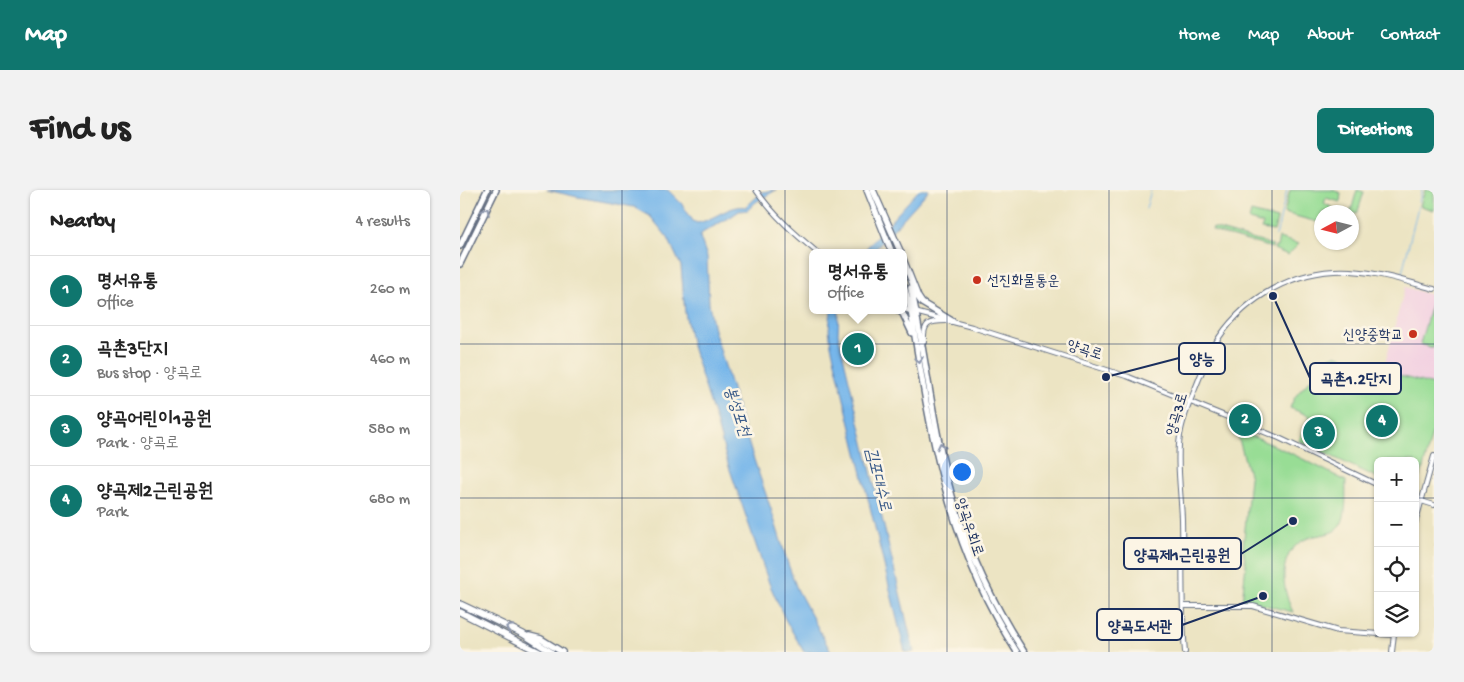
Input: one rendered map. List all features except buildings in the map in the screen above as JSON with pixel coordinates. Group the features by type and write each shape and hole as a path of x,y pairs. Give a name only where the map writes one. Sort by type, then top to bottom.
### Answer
{"highway":[{"path":"867,190 891,249"},
{"path":"874,190 899,249"},
{"path":"907,269 922,303 952,321"},
{"path":"907,278 914,312"},
{"path":"907,294 914,312"},
{"path":"460,604 556,652"},
{"path":"460,612 539,652"},
{"path":"522,634 551,652"},
{"path":"522,634 541,639 562,652"},
{"path":"517,641 530,652"},
{"path":"517,641 535,652"}],"main road":[{"path":"460,246 487,190"},
{"path":"460,264 496,190"},
{"name":"양곡우회로","path":"914,312 916,342 936,452 952,514 971,567 983,593 1017,652"},
{"name":"양곡우회로","path":"914,312 952,496 988,588 1024,652"},
{"path":"901,314 908,323 916,342"}],"street":[{"path":"756,190 784,224 813,249"},
{"name":"양곡3로","path":"1185,652 1179,443 1181,428 1190,401 1212,350 1225,329 1254,301 1286,282 1306,275 1323,272 1356,271 1376,274 1434,289"},
{"name":"양곡로","path":"907,310 952,321 1129,377 1279,438 1374,483"},
{"path":"924,354 924,332 926,326 937,321 952,321"},
{"path":"1419,509 1434,456"},
{"path":"1421,501 1434,505"},
{"path":"1183,606 1248,605 1265,608 1338,631 1374,633"},
{"path":"1392,652 1394,637"}],"shaded area":[{"name":"신양중학교","path":"1405,287 1434,296 1434,385 1383,371"}],"green space":[{"path":"1290,190 1332,190 1341,193 1340,202 1326,198 1324,204 1327,205 1314,205 1314,221 1284,213"},
{"path":"1357,190 1364,192 1359,208 1359,205 1353,205"},
{"path":"1425,190 1434,190 1434,210 1420,206"},
{"path":"1251,212 1277,219 1274,231 1261,229 1263,224 1249,220"},
{"path":"1213,228 1272,245 1272,248 1216,232 1212,230"},
{"path":"1279,238 1299,244 1288,255 1274,249 1277,247"},
{"path":"1432,301 1434,301 1434,348 1420,344"},
{"path":"1341,356 1354,364 1434,385 1434,426 1419,478 1419,457 1374,457 1374,476 1299,441 1310,416 1290,408 1297,395 1323,361 1330,357"},
{"path":"1240,432 1281,448 1346,481 1345,510 1340,526 1330,533 1311,537 1300,542 1287,559 1284,569 1284,580 1293,612 1252,602 1242,602 1246,564 1243,549 1250,478 1238,436"}],"water":[{"path":"547,190 668,190 682,204 693,221 697,223 734,208 746,207 762,192 776,190 756,202 748,210 739,211 702,233 700,237 707,257 709,304 714,330 751,451 797,589 831,652 804,652 785,619 769,583 728,464 692,346 685,313 681,266 668,238 650,216 634,207"},
{"path":"919,190 929,190 876,249 866,249"},
{"path":"831,314 839,314 838,334 914,652 905,652 831,345 829,329"}],"waterway":[{"path":"1146,209 1151,190"},
{"path":"1276,236 1287,190"},
{"path":"1402,273 1422,190"}],"place":[{"name":"선진화물통운","path":"977,280"},
{"name":"곡촌1.2단지","path":"1273,296"},
{"name":"신양중학교","path":"1413,334"},
{"name":"명서유통","path":"858,349"},
{"name":"양능","path":"1106,377"},
{"name":"곡촌3단지","path":"1245,420"},
{"name":"양곡제2근린공원","path":"1382,421"},
{"name":"양곡어린이1공원","path":"1319,433"},
{"name":"양곡제1근린공원","path":"1293,521"},
{"name":"양곡도서관","path":"1263,596"}],"water label":[{"name":"봉성포천","path":"739,411"},
{"name":"김포대수로","path":"880,479"}]}
